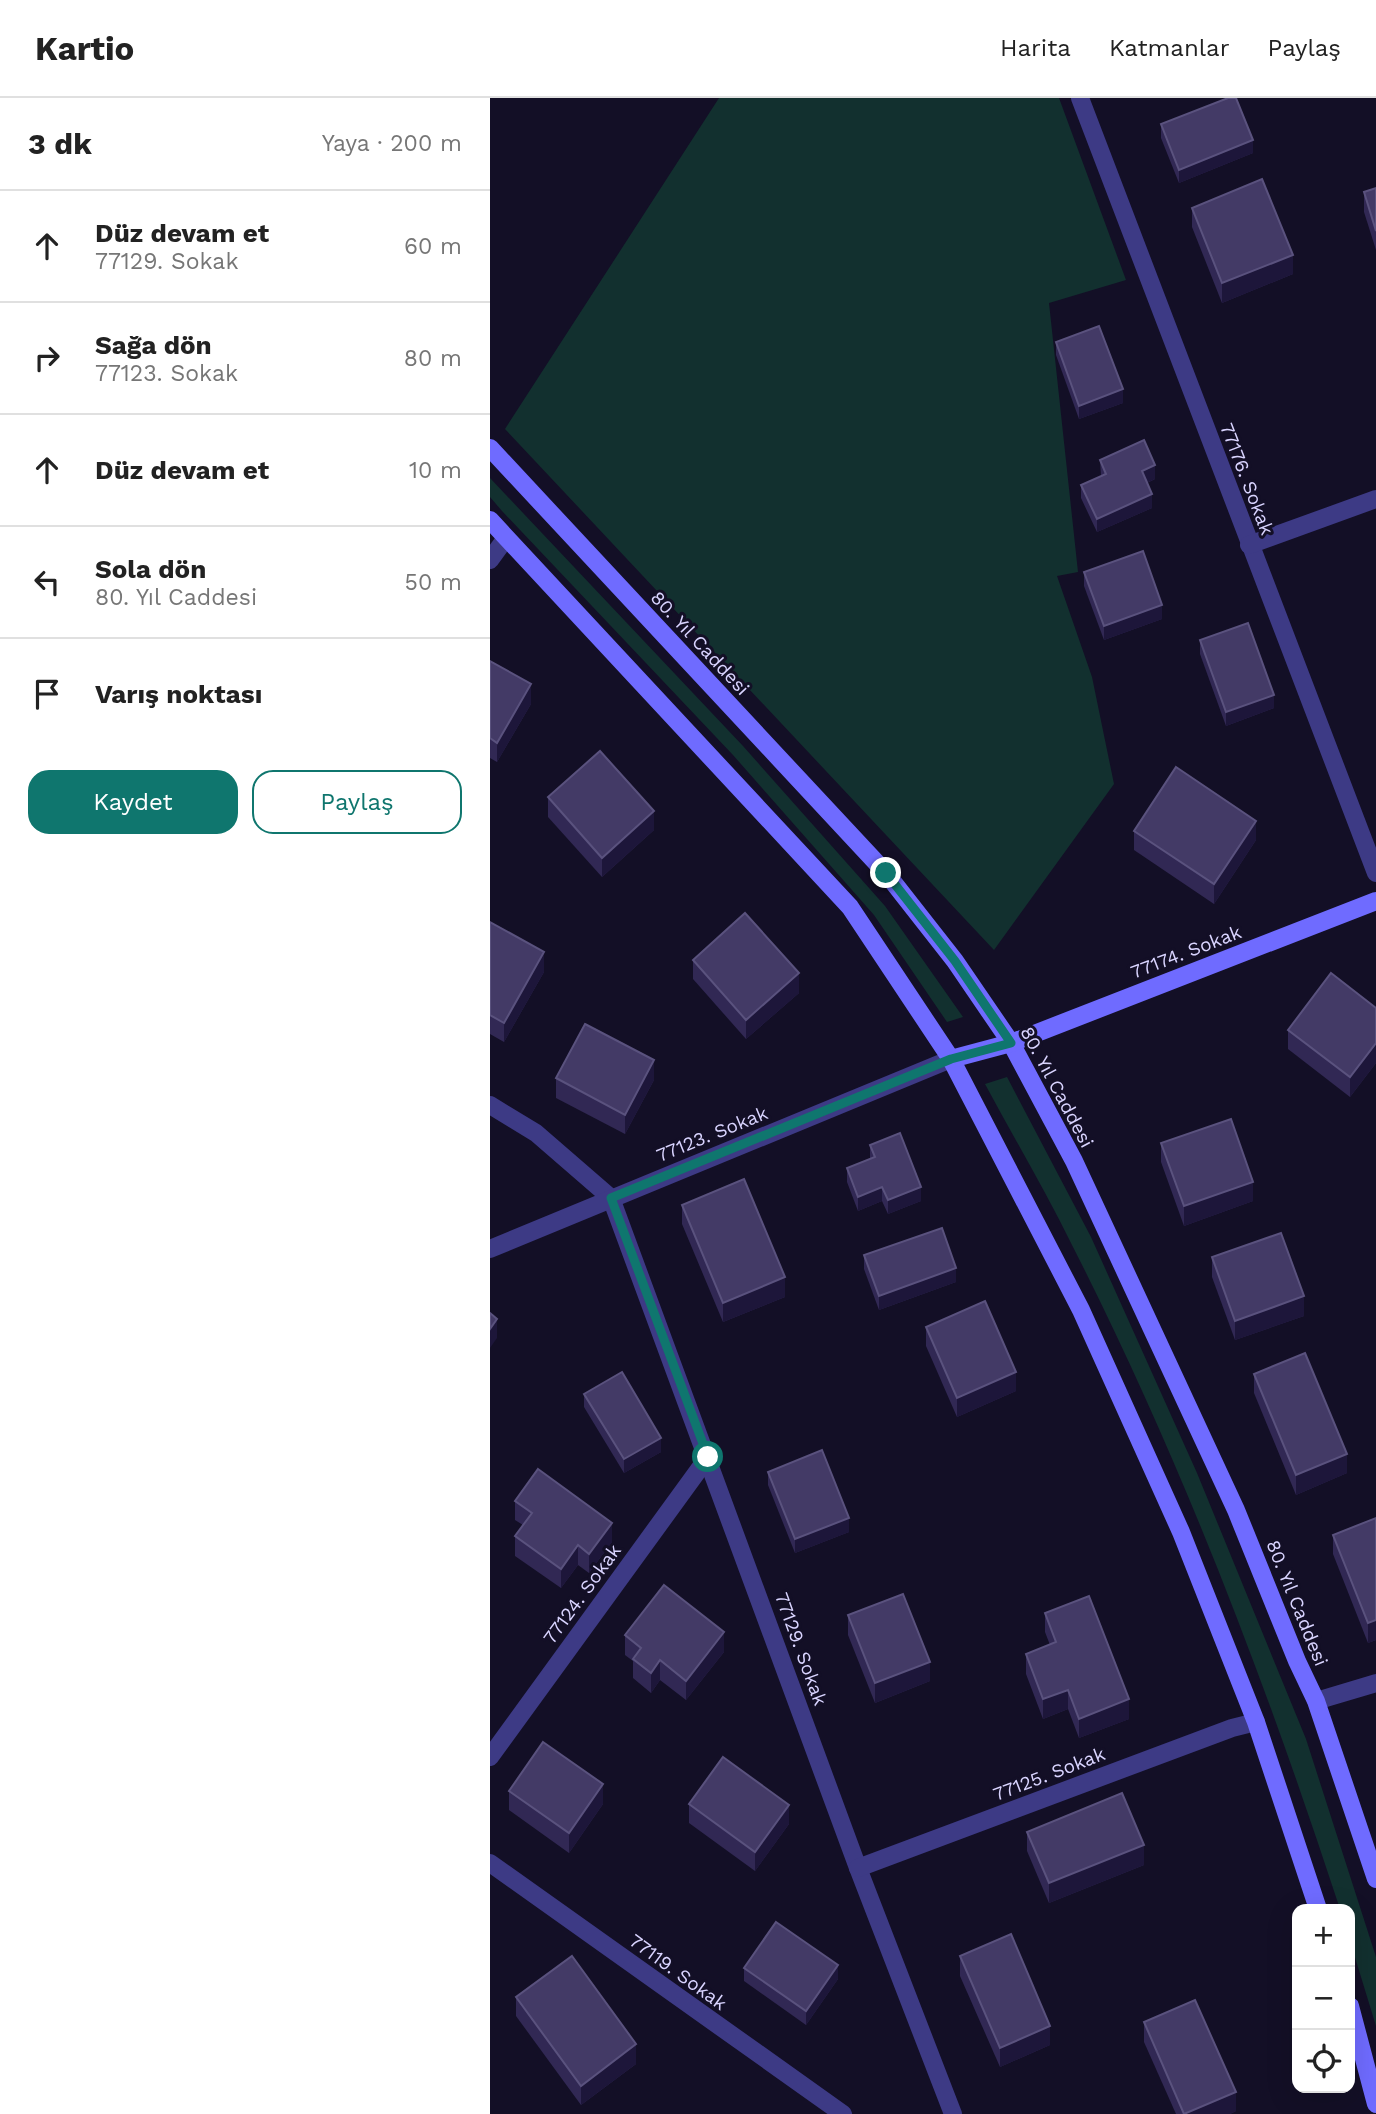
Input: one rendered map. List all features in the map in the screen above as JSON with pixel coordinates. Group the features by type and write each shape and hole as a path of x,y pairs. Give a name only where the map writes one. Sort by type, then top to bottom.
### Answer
{"main road":[{"name":"80. Yıl Caddesi","path":"490,448 886,873 955,961 1011,1043 1074,1161 1236,1510 1316,1701 1376,1880"},
{"path":"490,520 850,906 951,1059 1081,1310 1181,1532 1256,1722 1316,1904"},
{"name":"77174. Sokak","path":"951,1059 1011,1043 1376,901"},
{"path":"1355,2025 1376,2104"}],"street":[{"name":"77176. Sokak","path":"1080,98 1376,873"},
{"path":"1249,545 1376,499"},
{"path":"490,560 506,538"},
{"name":"77123. Sokak","path":"490,1249 951,1059"},
{"path":"490,1105 536,1133 611,1198"},
{"name":"77129. Sokak","path":"611,1198 858,1868 953,2114"},
{"name":"77124. Sokak","path":"490,1757 708,1457"},
{"path":"1316,1701 1376,1683"},
{"name":"77125. Sokak","path":"858,1868 1232,1728 1256,1722"},
{"name":"77119. Sokak","path":"490,1863 843,2114"}],"green space":[{"path":"719,98 1059,98 1126,280 1049,303 1078,572 1057,576 1092,677 1114,784 994,950 505,429"},
{"path":"490,478 743,746 885,906 963,1017 947,1022 874,915 733,755 502,511 490,497"},
{"path":"1007,1077 1091,1237 1197,1473 1306,1739 1376,1957 1376,2026 1355,1957 1355,1904 1338,1904 1251,1656 1185,1490 1150,1408 1073,1247 985,1084"}],"building":[{"path":"1228,98 1236,98 1253,140 1179,170 1161,124"},
{"path":"1262,179 1293,255 1222,283 1192,208"},
{"path":"1376,188 1376,231 1364,192"},
{"path":"1099,326 1123,389 1079,406 1056,342"},
{"path":"1144,440 1155,465 1142,471 1152,494 1097,519 1081,485 1106,474 1100,460"},
{"path":"1143,551 1162,605 1104,626 1084,572"},
{"path":"1248,623 1274,695 1226,712 1200,640"},
{"path":"490,661 531,684 497,743 490,738"},
{"path":"600,751 654,811 602,858 548,797"},
{"path":"1176,767 1256,821 1214,884 1134,831"},
{"path":"745,913 799,973 746,1020 693,960"},
{"path":"490,922 544,952 504,1023 490,1015"},
{"path":"1331,973 1376,1008 1376,1043 1350,1077 1288,1030"},
{"path":"585,1024 654,1060 625,1115 556,1078"},
{"path":"1231,1119 1253,1182 1184,1206 1161,1143"},
{"path":"900,1133 921,1187 888,1200 882,1187 858,1197 847,1168 875,1157 870,1145"},
{"path":"744,1179 785,1277 723,1303 682,1205"},
{"path":"942,1228 956,1268 879,1296 864,1255"},
{"path":"1281,1233 1304,1296 1235,1321 1212,1257"},
{"path":"985,1301 1016,1372 957,1398 926,1327"},
{"path":"490,1313 497,1319 490,1329"},
{"path":"1305,1353 1347,1454 1296,1475 1254,1374"},
{"path":"622,1372 661,1438 624,1459 584,1394"},
{"path":"822,1450 849,1518 795,1539 768,1472"},
{"path":"538,1469 612,1523 589,1554 578,1545 561,1569 515,1536 532,1513 515,1501"},
{"path":"1376,1518 1376,1620 1368,1623 1333,1535"},
{"path":"664,1585 724,1632 686,1681 660,1660 651,1673 633,1659 641,1648 625,1635"},
{"path":"903,1594 930,1662 875,1683 848,1615"},
{"path":"1089,1596 1129,1699 1079,1719 1068,1690 1043,1699 1026,1654 1056,1642 1045,1613"},
{"path":"543,1742 603,1784 569,1833 509,1791"},
{"path":"723,1757 789,1805 755,1852 689,1804"},
{"path":"1122,1793 1144,1845 1049,1883 1027,1832"},
{"path":"776,1922 838,1965 806,2011 744,1968"},
{"path":"1011,1934 1050,2026 1000,2048 960,1956"},
{"path":"572,1956 636,2044 581,2086 516,1997"},
{"path":"1195,2000 1236,2092 1184,2114 1144,2022"}],"route":[{"path":"708,1457 611,1198 951,1059 1011,1043 955,961 886,873"}]}
